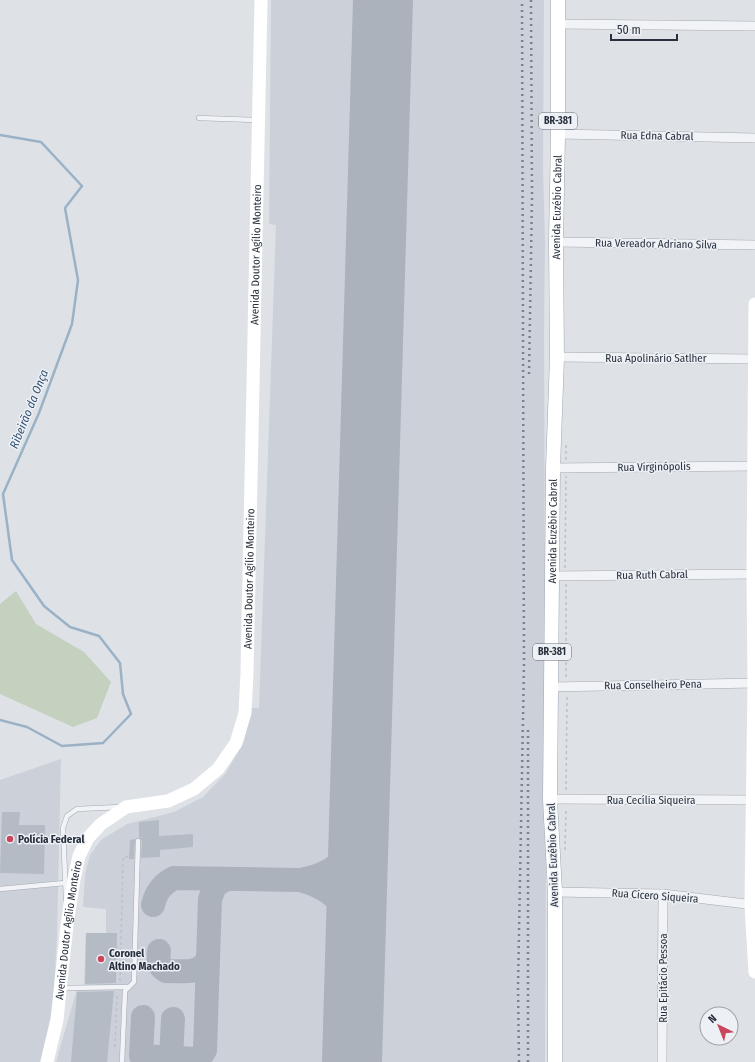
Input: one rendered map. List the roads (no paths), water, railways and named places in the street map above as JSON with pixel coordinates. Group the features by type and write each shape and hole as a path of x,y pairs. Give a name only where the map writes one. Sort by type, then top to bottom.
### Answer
{"main road":[{"name":"Avenida Euzébio Cabral","path":"555,1062 555,892 550,799 552,687 559,576 556,242 558,0"}],"street":[{"name":"Avenida Doutor Agílio Monteiro","path":"47,1062 57,1020 67,925 79,856 88,838 101,824 126,807 168,801 194,789 218,769 236,743 244,714 247,673 261,0"},
{"path":"558,24 755,26"},
{"name":"Rua Edna Cabral","path":"558,134 755,138"},
{"name":"Rua Vereador Adriano Silva","path":"556,242 755,245"},
{"path":"755,304 753,574 754,683 752,800 755,972"},
{"name":"Rua Apolinário Satlher","path":"557,357 754,358"},
{"name":"Rua Virginópolis","path":"559,468 754,466"},
{"name":"Rua Ruth Cabral","path":"559,576 753,574"},
{"name":"Rua Conselheiro Pena","path":"552,687 754,683"},
{"name":"Rua Cecília Siqueira","path":"550,799 752,800"},
{"name":"Rua Cícero Siqueira","path":"555,892 663,894 753,905"},
{"name":"Rua Epitácio Pessoa","path":"662,1062 663,894"}],"lane":[{"path":"199,118 258,120"},
{"path":"67,925 63,828 67,816 77,809 126,807"},
{"path":"122,1062 125,991 134,982 138,841"},
{"path":"0,888 65,883"},
{"path":"61,988 129,986"}],"waterway":[{"name":"Ribeirão da Onça","path":"0,135 41,142 82,186 65,208 78,280 72,324 39,413 3,494 12,560 44,606 70,627 99,636 120,663 123,694 131,714 103,743 62,746 27,727 0,720"}],"railway":[{"path":"519,1062 518,987 524,665 522,0"},
{"path":"529,374 532,198 531,0"},
{"path":"528,728 528,1062"}],"place":[{"name":"Polícia Federal","path":"10,839"},
{"name":"Coronel Altino Machado","path":"101,959"}]}
